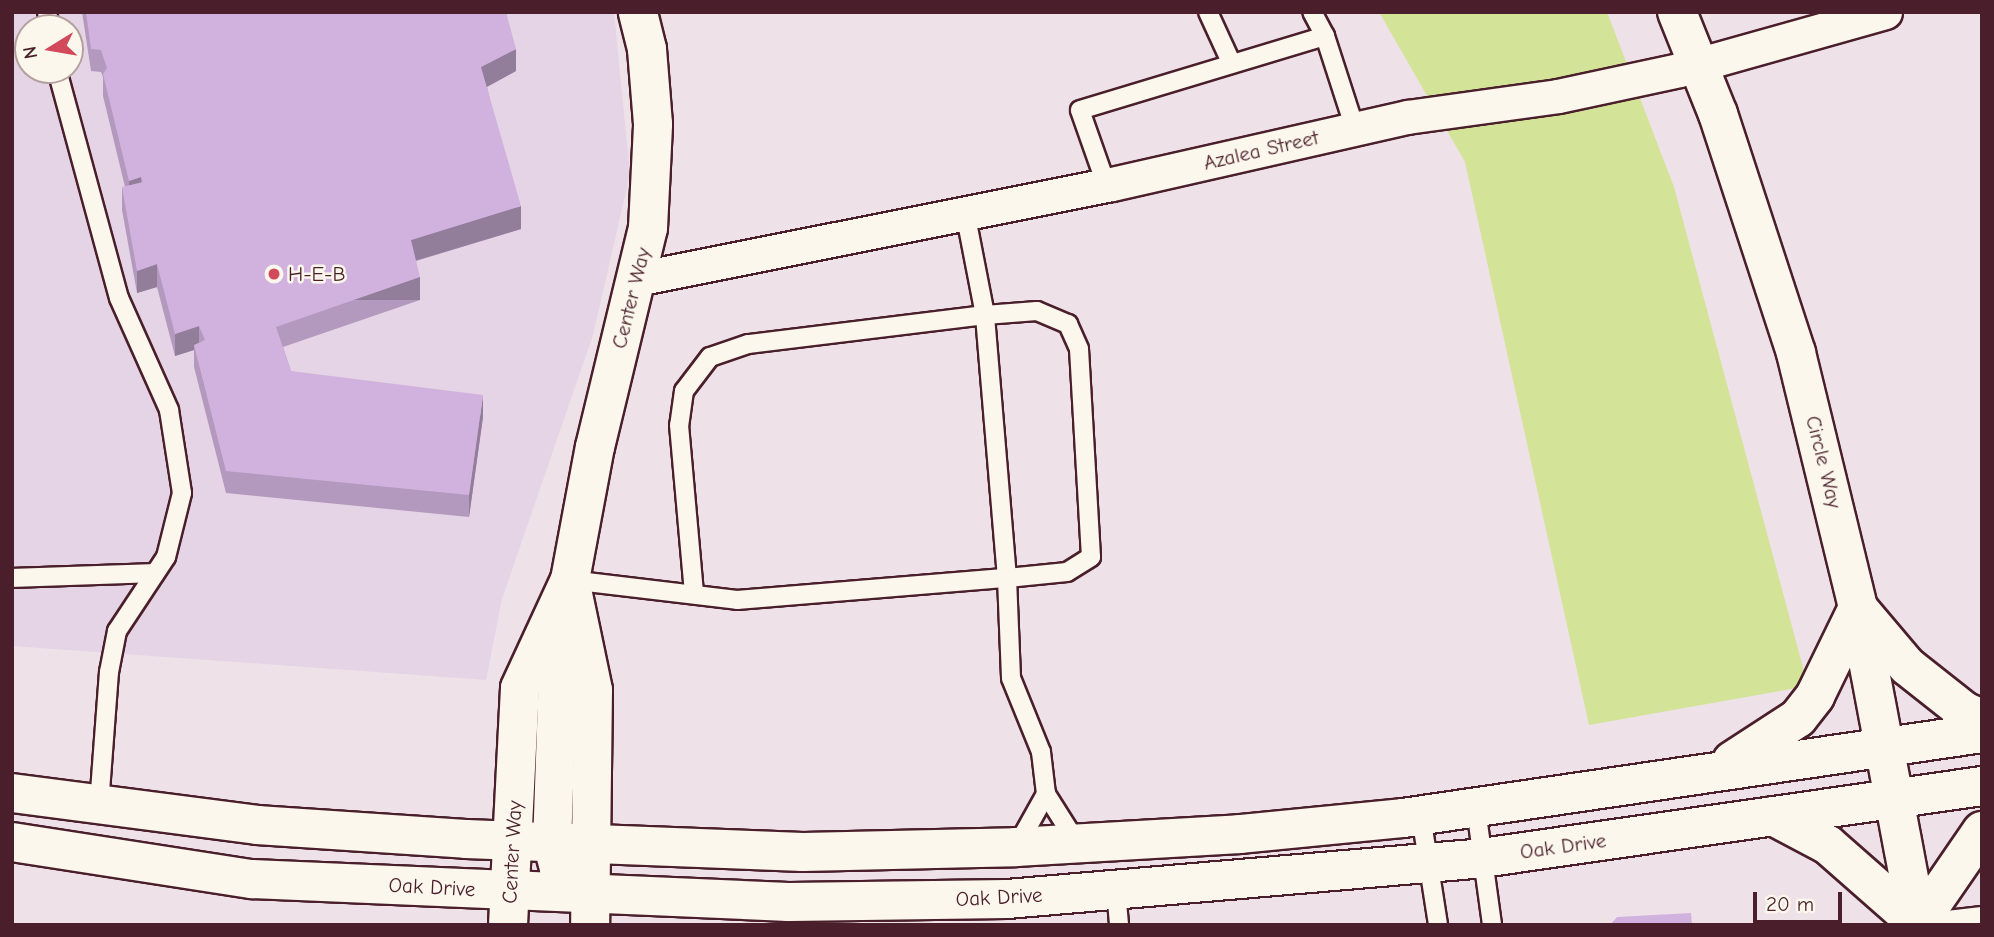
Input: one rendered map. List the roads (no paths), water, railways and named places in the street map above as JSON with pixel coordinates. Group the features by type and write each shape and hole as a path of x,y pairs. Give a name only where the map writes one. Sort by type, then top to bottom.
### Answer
{"main road":[{"name":"Center Way","path":"509,907 520,688 570,580 595,447 648,228 653,124 647,49 638,12"},
{"name":"Circle Way","path":"1678,12 1723,127 1796,353 1858,608 1918,924"},
{"name":"Center Way","path":"570,580 593,690 590,909"},
{"path":"570,580 558,673 551,842 559,869 590,909"},
{"path":"1714,772 1778,736 1798,718 1815,696 1858,608 1907,666 1982,719"},
{"path":"12,793 99,806 317,830 803,852 1016,847 1240,834 1421,816 1982,733"},
{"name":"Oak Drive","path":"12,842 252,879 509,907 590,909 789,902 1007,899 1118,907 1982,786"},
{"path":"1773,817 1828,845 1918,924 1982,831"}],"street":[{"name":"Azalea Street","path":"636,279 1106,184 1355,129 1558,96 1698,66 1885,12"}],"lane":[{"path":"1208,12 1231,62"},
{"path":"1312,12 1325,36 1355,129"},
{"path":"1106,184 1080,110 1231,62 1325,36"},
{"path":"61,84 119,298 169,410 178,450 182,494 166,557 117,631 109,672 99,806"},
{"path":"965,212 985,316 1007,578 1011,678 1041,752 1046,794 1077,843"},
{"path":"570,580 737,600 1067,572 1091,557 1079,349 1068,324 1037,311 748,344 710,357 684,391 679,425 694,594"},
{"path":"12,578 155,573"},
{"path":"1016,847 1046,794"},
{"path":"1476,809 1492,925"},
{"path":"1421,816 1438,925"},
{"path":"1918,924 1982,916"}],"place":[{"name":"H-E-B","path":"274,274"}]}
